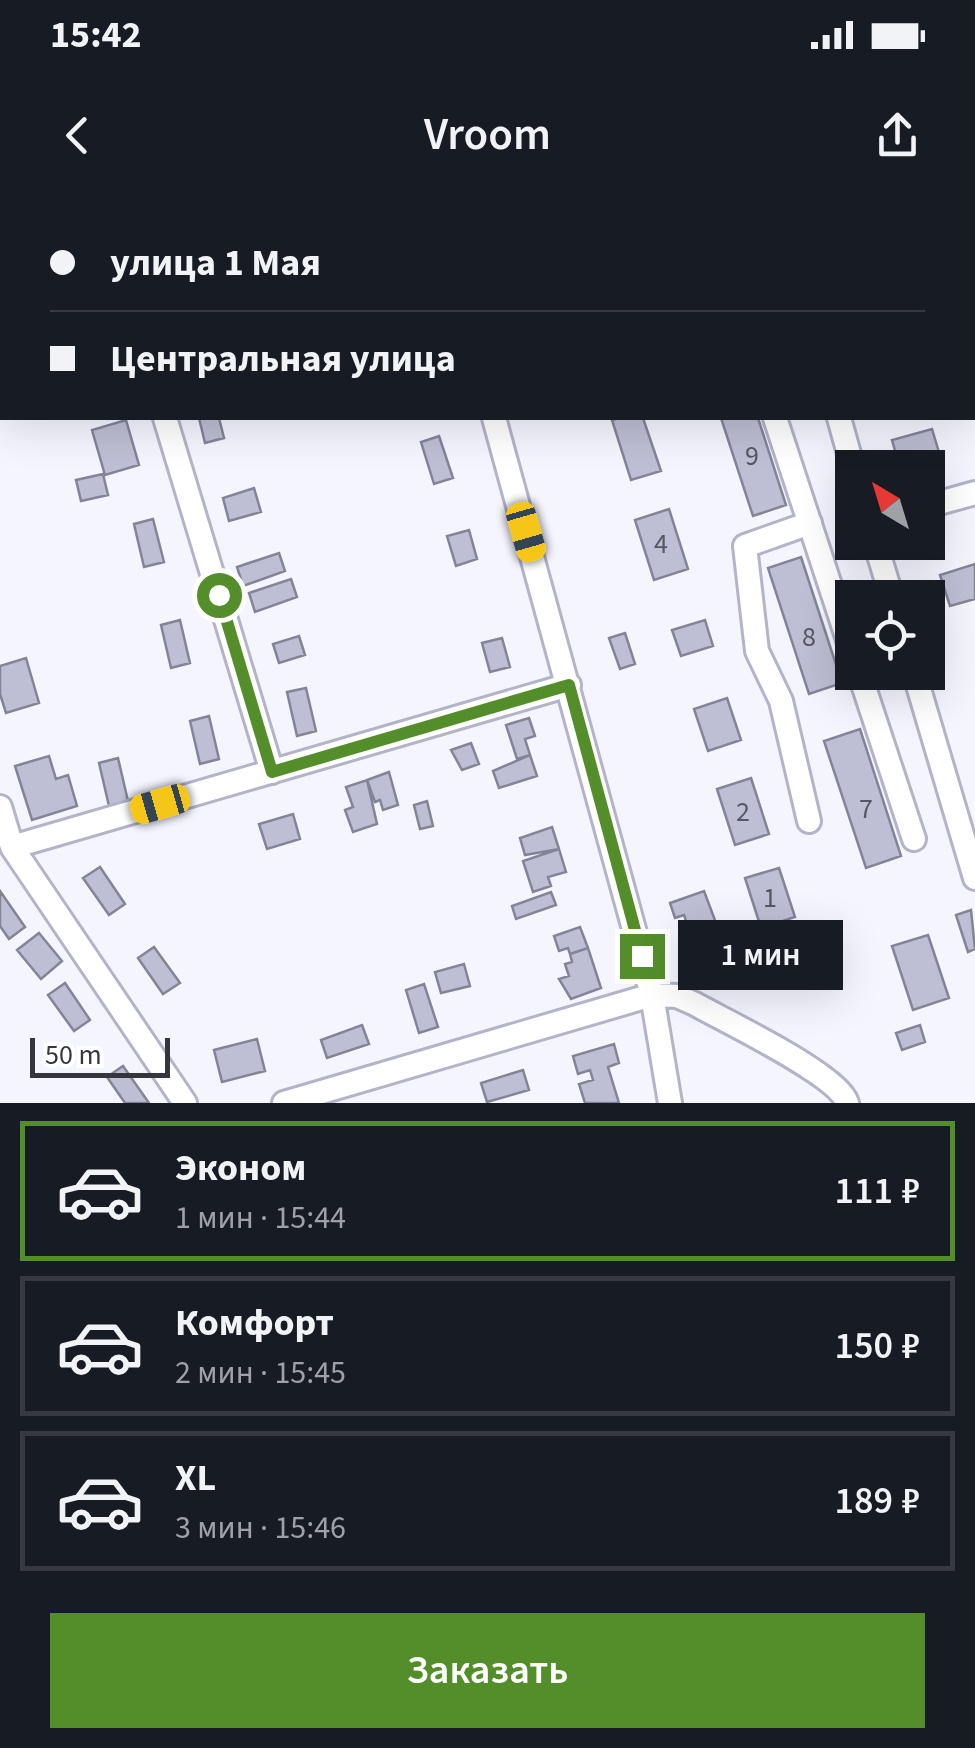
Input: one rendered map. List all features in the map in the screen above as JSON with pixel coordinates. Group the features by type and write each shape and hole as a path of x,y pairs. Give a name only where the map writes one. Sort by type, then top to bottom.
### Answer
{"street":[{"path":"167,420 272,772"},
{"path":"495,420 652,995 670,1103"},
{"path":"776,420 835,599"},
{"path":"839,420 848,450"},
{"path":"945,501 975,493"},
{"path":"809,820 781,701 757,651 745,546 810,522"},
{"path":"12,847 569,685"},
{"path":"865,690 914,839"},
{"path":"919,690 975,878"},
{"path":"0,807 12,847 185,1103"},
{"path":"284,1103 652,995 677,996 695,1004 818,1073 844,1093 847,1103"}],"building":[{"path":"126,420 139,465 105,475 92,430"},
{"path":"199,420 220,420 224,438 205,443"},
{"path":"612,420 644,420 661,471 631,480"},
{"path":"722,420 759,420 786,505 753,516"},
{"path":"932,429 938,450 895,450 892,440"},
{"path":"439,436 453,478 434,484 421,442"},
{"path":"103,474 108,495 81,501 76,480"},
{"path":"254,488 261,512 229,521 223,498"},
{"path":"669,509 688,569 654,580 635,520"},
{"path":"153,519 164,562 144,567 134,524"},
{"path":"469,530 477,559 456,566 447,536"},
{"path":"279,553 285,571 243,586 237,567"},
{"path":"801,557 835,661 835,685 809,694 768,568"},
{"path":"975,564 975,599 950,606 945,580 940,575"},
{"path":"291,579 297,597 255,612 249,593"},
{"path":"180,620 190,663 171,668 161,625"},
{"path":"705,620 713,646 681,656 672,630"},
{"path":"625,633 635,664 620,669 609,638"},
{"path":"299,636 305,655 279,663 273,644"},
{"path":"502,638 510,667 490,672 482,643"},
{"path":"26,658 39,703 6,713 0,694 0,666"},
{"path":"306,688 316,731 297,736 287,692"},
{"path":"727,698 741,740 708,751 694,709"},
{"path":"209,716 219,759 200,764 190,721"},
{"path":"529,718 535,736 525,739 530,755 517,759 506,725"},
{"path":"860,729 901,856 866,868 824,741"},
{"path":"471,743 479,764 462,770 451,750"},
{"path":"530,755 537,776 499,788 493,771"},
{"path":"49,756 56,779 68,775 77,806 32,820 15,766"},
{"path":"118,758 128,801 109,806 99,763"},
{"path":"389,772 398,805 383,810 380,800 375,802 367,780"},
{"path":"751,778 769,834 735,845 717,789"},
{"path":"367,780 377,824 353,832 345,810 353,807 346,787"},
{"path":"427,801 433,826 420,829 414,805"},
{"path":"293,814 300,839 267,849 259,824"},
{"path":"552,827 559,849 525,855 520,838"},
{"path":"559,849 566,872 548,877 551,886 533,892 523,861"},
{"path":"100,867 125,904 109,915 83,878"},
{"path":"779,868 795,917 761,928 745,878"},
{"path":"0,891 25,927 9,939 0,926"},
{"path":"704,891 716,923 690,932 684,915 675,918 670,903"},
{"path":"551,892 556,905 516,919 512,906"},
{"path":"971,910 975,949 968,952 956,915"},
{"path":"580,927 588,948 570,954 568,948 559,951 554,936"},
{"path":"754,930 760,945 712,962 707,948"},
{"path":"39,933 62,961 41,979 17,950"},
{"path":"928,935 949,998 913,1010 892,946"},
{"path":"154,947 180,983 163,994 138,958"},
{"path":"588,948 601,988 571,999 559,979 569,976 565,964 572,962 570,954"},
{"path":"464,964 470,986 441,993 435,972"},
{"path":"65,983 90,1020 74,1031 48,995"},
{"path":"424,984 438,1027 419,1033 406,990"},
{"path":"362,1025 369,1044 327,1058 321,1040"},
{"path":"920,1025 925,1042 902,1050 896,1033"},
{"path":"257,1039 265,1071 222,1082 214,1050"},
{"path":"614,1044 619,1063 608,1067 619,1103 585,1103 579,1084 593,1080 590,1070 578,1074 573,1056"},
{"path":"123,1066 149,1103 125,1103 107,1077"},
{"path":"523,1070 529,1090 487,1102 481,1083"}],"route":[{"path":"219,595 272,772 569,685 642,956"}]}
